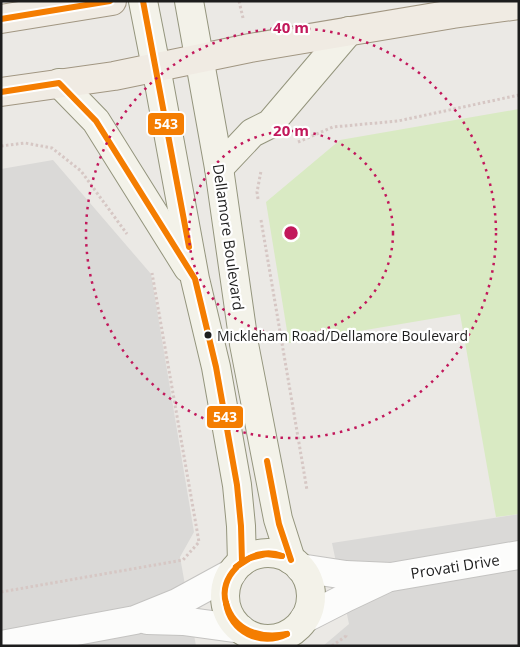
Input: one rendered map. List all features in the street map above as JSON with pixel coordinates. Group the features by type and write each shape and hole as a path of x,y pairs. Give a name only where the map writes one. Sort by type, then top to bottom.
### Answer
{"main road":[{"path":"1,19 112,1"},
{"path":"1,92 114,76 250,48 519,4"}],"street":[{"path":"143,1 195,279 216,366 237,485 241,526 237,567 227,584 225,596 227,609 232,620 247,637"},
{"name":"Dellamore Boulevard","path":"189,1 219,168 244,344 278,519 295,564"},
{"path":"219,168 252,133 270,124 349,31"},
{"path":"59,83 96,121 195,279"},
{"path":"1,645 135,620 177,603 253,556 279,555 295,564 308,580 310,607 298,631 274,639 247,637 183,621 135,620"},
{"name":"Provati Drive","path":"295,564 346,575 391,577 519,555"},
{"name":"Provati Drive","path":"298,631 338,602 391,577"}],"path":[{"path":"294,144 333,127 398,121 519,95"},
{"path":"1,146 25,143 52,148 81,171 127,234"},
{"path":"259,207 257,192 262,165"},
{"path":"260,216 308,494"},
{"path":"1,592 183,560 199,542 152,270"},
{"path":"332,646 346,636 338,602"}],"shaded area":[{"path":"53,160 151,274 194,532 180,557 196,646 1,646 1,169"},
{"path":"519,514 519,646 323,646 349,624 332,543"}],"green space":[{"path":"519,109 519,514 496,517 460,314 289,343 266,202 340,140"}],"transit line":[{"name":"543","path":"1,19 110,1"},
{"name":"543","path":"143,1 189,247"},
{"name":"543","path":"1,92 59,83 96,121 195,279 216,367 237,485 242,562"},
{"name":"543","path":"267,461 279,524 291,560"},
{"name":"543","path":"236,567 258,555 270,553 282,556"},
{"name":"543","path":"236,567 250,558 266,554 282,556"},
{"name":"543","path":"226,603 226,584 236,568"},
{"name":"543","path":"226,603 235,620 249,631 267,635 287,634"},
{"name":"543","path":"226,603 234,622 248,634 257,638 267,639 287,634"}],"place":[{"name":"Mickleham Road/Dellamore Boulevard","path":"208,335"}]}
